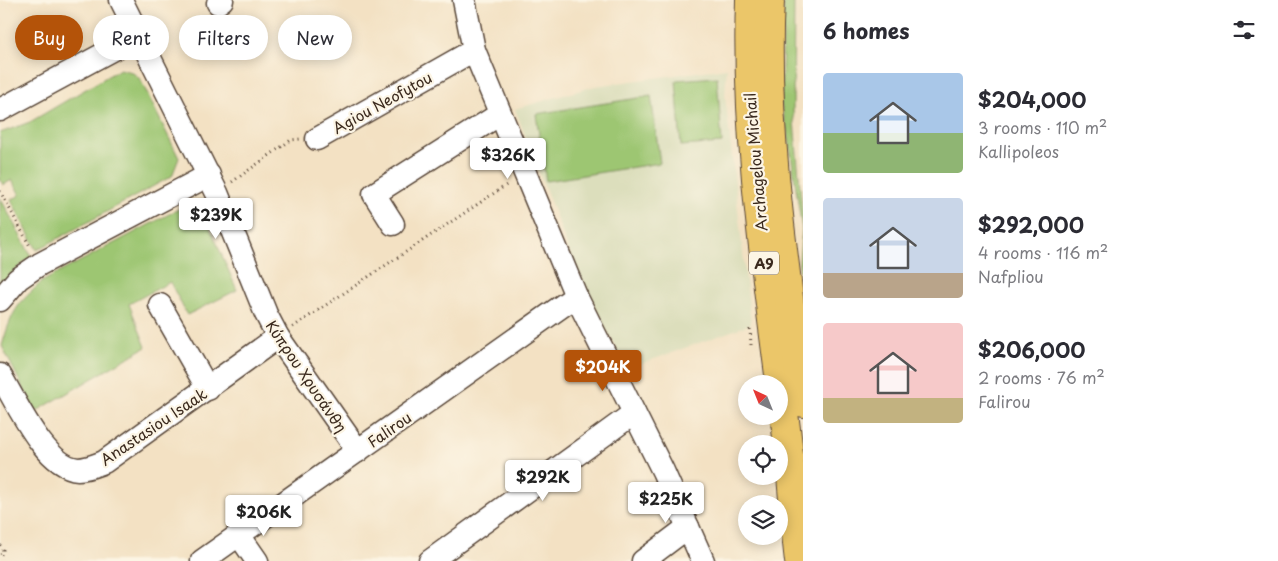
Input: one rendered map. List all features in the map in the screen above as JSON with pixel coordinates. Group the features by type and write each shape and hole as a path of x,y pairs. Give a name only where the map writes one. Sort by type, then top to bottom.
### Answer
{"main road":[{"name":"Archagelou Michail","path":"750,0 748,84 755,177 768,296 799,523 799,561"},
{"name":"Archagelou Michail","path":"770,0 770,89 779,201 803,403"}],"street":[{"name":"Κύπρου Χρυσάνθη","path":"122,0 129,15"},
{"path":"464,0 474,50 576,296 634,413 703,561"},
{"name":"Agiou Neofytou","path":"317,139 474,50"},
{"path":"0,110 93,60"},
{"name":"Κύπρου Χρυσάνθη","path":"151,60 213,184 266,314 278,338 358,450"},
{"path":"393,224 374,194 500,114"},
{"path":"0,300 18,279 40,264 213,184"},
{"name":"Falirou","path":"202,561 576,296"},
{"path":"160,305 208,389"},
{"name":"Anastasiou Isaak","path":"0,375 46,449 61,462 79,469 104,462 278,338"},
{"path":"430,561 634,413"},
{"path":"643,561 688,527"},
{"path":"239,535 257,561"}],"path":[{"path":"213,184 291,140 317,139"},
{"path":"278,338 525,173"},
{"path":"0,191 40,264"},
{"path":"0,545 3,550 0,557"}],"shaded area":[{"path":"727,68 725,95 751,324 627,369 579,277 515,109 595,86"}],"green space":[{"path":"784,0 794,0 793,110 803,221 803,300 799,263 802,230 789,140 781,104"},
{"path":"120,69 132,72 140,79 179,158 172,176 37,250 11,200 20,195 12,180 3,185 0,179 0,133 30,122"},
{"path":"717,77 722,143 681,146 676,80"},
{"path":"651,96 660,163 546,181 536,114"},
{"path":"0,197 31,256 0,285"},
{"path":"188,204 201,207 237,290 187,315 170,282 129,304 146,347 35,412 2,346 16,309 43,281"}]}
